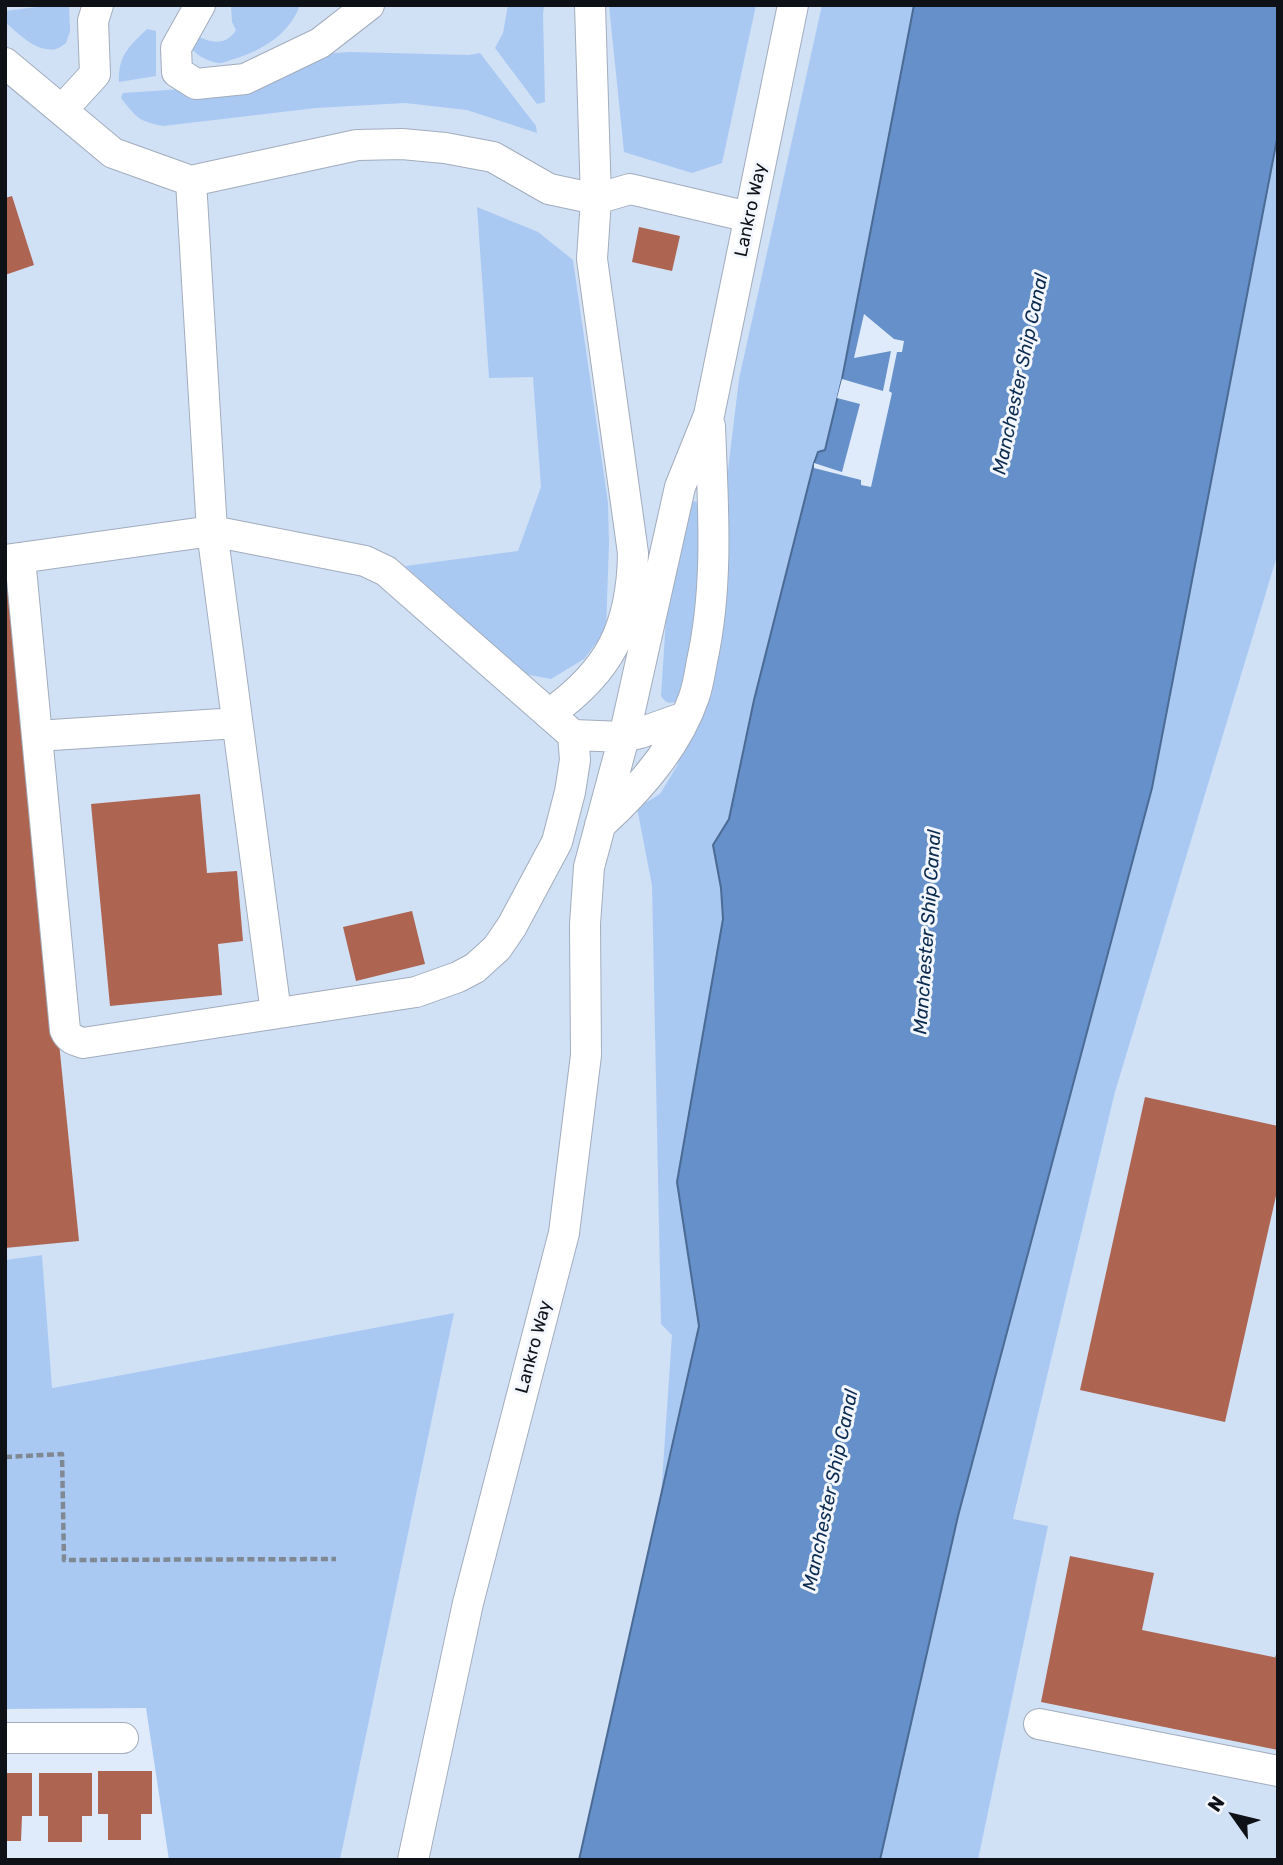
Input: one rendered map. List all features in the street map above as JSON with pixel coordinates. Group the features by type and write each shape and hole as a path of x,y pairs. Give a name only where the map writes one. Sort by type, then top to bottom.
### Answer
{"street":[{"path":"62,110 95,74 93,21 98,5"},
{"path":"200,5 176,48 177,72 196,84 245,79 320,43 369,5"},
{"path":"549,714 581,689 607,659 628,608 632,581 633,553 593,259 596,199 590,5"},
{"name":"Lankro Way","path":"412,1860 468,1603 564,1233 586,1055 585,924 589,867 624,737 680,487 709,415 793,5"},
{"path":"8,71 62,110 113,153 191,181 357,145 402,144 445,148 493,157 549,189 596,199 630,189 749,217"},
{"path":"191,181 212,531 276,1013"},
{"name":"Lankro Way","path":"599,826 643,783 661,758 695,696 708,637 713,588 713,494 709,415"},
{"path":"573,735 575,760 557,842 512,926 497,948 475,968 416,992 83,1042 68,1037 65,1030 37,736 13,559 212,531 365,561 386,571 573,735 624,737 685,717"},
{"path":"37,736 237,723"},
{"path":"1039,1724 1278,1771"},
{"path":"5,1738 123,1738"}],"path":[{"path":"5,1457 62,1454 64,1560 336,1559"}],"shaded area":[{"path":"5,5 914,5 699,1326 579,1860 340,1860 454,1313 51,1388 42,1255 5,1260"},
{"path":"69,5 70,31 66,43 56,49 35,45 5,22 5,11"},
{"path":"231,5 300,5 282,33 244,56 218,63 198,55 190,47 198,36 219,42 236,30 232,22"},
{"path":"508,5 544,5 545,102 537,104 495,48 503,33"},
{"path":"609,5 756,5 722,163 692,173 624,152"},
{"path":"822,5 914,5 842,379 825,450 814,463 754,700 729,819 713,845 721,888 723,919 677,1182 699,1326 661,1496 672,1335 661,1324 652,885 637,808 660,794 677,766 710,670 726,487 739,379"},
{"path":"147,29 156,31 156,76 119,82 123,58"},
{"path":"349,52 480,53 536,126 537,133 467,110 405,103 316,108 163,126 139,118 121,98 123,93 228,86 312,55"},
{"path":"1278,134 1278,553 1115,1092 1013,1519 1048,1526 978,1860 880,1860 958,1516 1152,788"},
{"path":"477,207 538,232 573,260 608,503 606,630 584,659 551,679 524,674 405,566 518,551 541,487 533,377 489,378"},
{"path":"692,501 700,506 693,623 681,694 675,702 669,703 661,696 667,603"},
{"path":"1278,553 1278,1860 978,1860 1047,1526 1013,1520 1115,1092"},
{"path":"42,1255 52,1388 454,1313 340,1860 169,1860 146,1708 5,1709 5,1260"}],"water":[{"name":"Manchester Ship Canal","path":"914,5 1278,5 1278,134 1152,788 958,1516 880,1860 579,1860 699,1326 677,1182 723,919 721,888 713,845 729,819 754,700 814,463 818,452 825,450 842,379"}],"pier":[{"path":"864,314 894,339 904,341 902,352 897,352 889,391 892,393 871,487 861,485 861,480 814,468 814,463 842,472 860,404 837,398 842,379 883,391 891,351 854,358"}],"building":[{"path":"12,196 34,265 5,275 5,198"},
{"path":"639,227 680,236 672,271 632,262"},
{"path":"13,587 79,1241 5,1248 5,588"},
{"path":"200,794 207,873 237,871 243,941 218,944 222,995 110,1006 91,804"},
{"path":"412,911 425,964 356,981 343,927"},
{"path":"1145,1097 1278,1126 1278,1187 1225,1422 1080,1390"},
{"path":"1070,1556 1154,1573 1142,1630 1278,1658 1278,1750 1041,1702"},
{"path":"98,1771 152,1771 152,1814 141,1814 141,1840 108,1840 108,1814 98,1814"},
{"path":"5,1773 32,1773 32,1816 22,1816 21,1841 5,1841"},
{"path":"39,1773 92,1773 92,1816 82,1816 82,1842 48,1842 48,1816 39,1816"}]}
